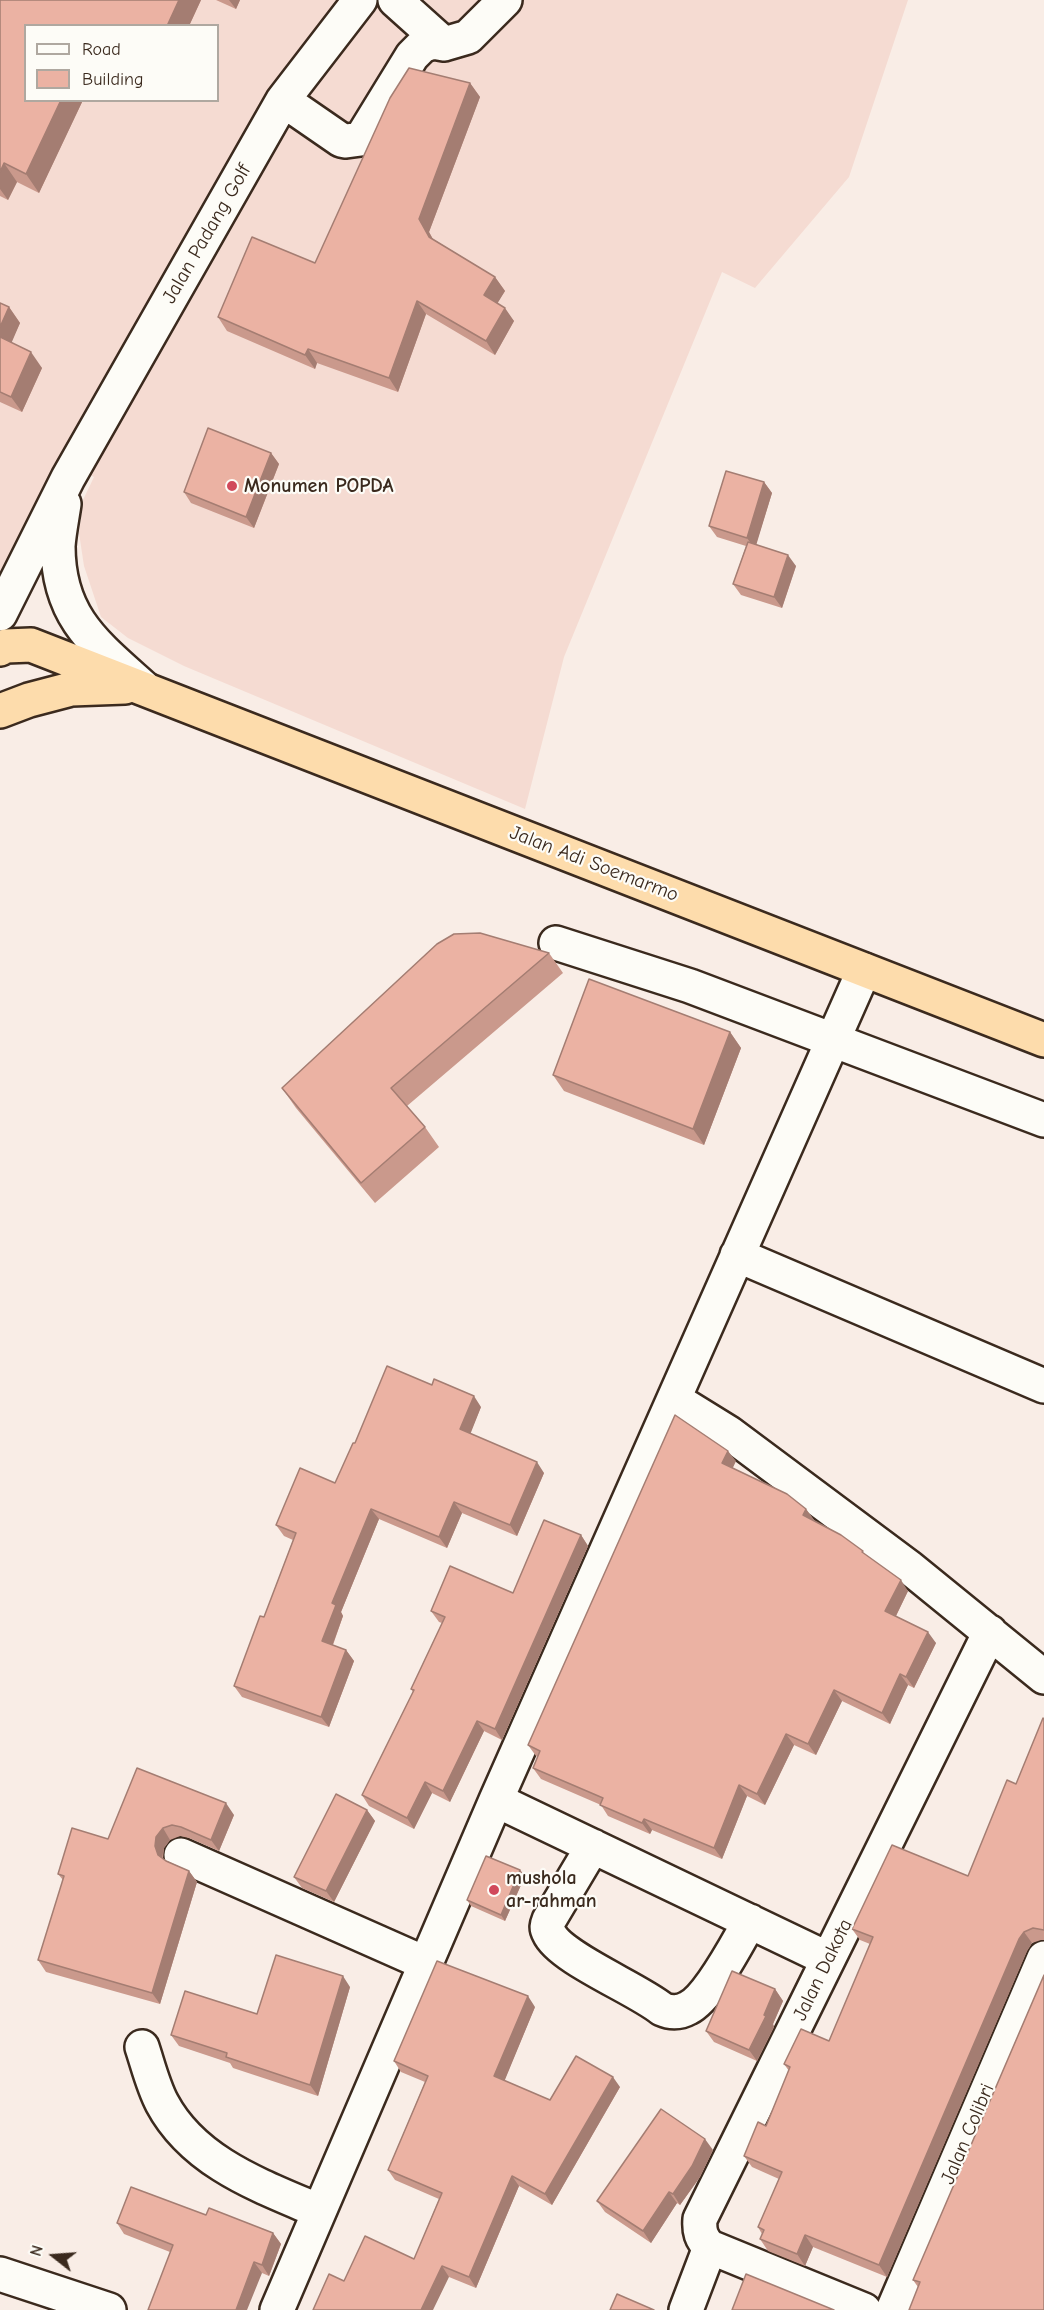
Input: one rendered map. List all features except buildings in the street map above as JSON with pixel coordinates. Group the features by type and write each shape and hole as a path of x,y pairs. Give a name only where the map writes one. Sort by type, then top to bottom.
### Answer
{"highway":[{"name":"Jalan Adi Soemarmo","path":"16,647 144,688 1044,1040"},
{"name":"Jalan Adi Soemarmo","path":"0,711 29,700 71,689 144,688"}],"street":[{"name":"Jalan Padang Golf","path":"0,614 68,478 283,100 360,0"},
{"path":"395,0 444,44"},
{"path":"283,100 341,140 361,139 412,56 422,46 433,42 444,44 468,37 505,0"},
{"path":"68,478 58,544 60,578 70,608 84,631 144,688"},
{"path":"16,647 20,576"},
{"path":"556,943 690,986 1044,1120"},
{"path":"278,2310 496,1800 864,970"},
{"path":"737,1255 1044,1386"},
{"path":"674,1399 729,1432 910,1568 1044,1677"},
{"name":"Jalan Dakota","path":"710,2247 703,2240 699,2228 700,2218 990,1632"},
{"path":"496,1800 828,1959"},
{"path":"593,1846 549,1920 547,1929 549,1935 563,1949 662,2009 678,2012 688,2009 697,2002 722,1968 750,1921"},
{"path":"181,1855 427,1964"},
{"name":"Jalan Colibri","path":"893,2310 1044,1958"},
{"path":"142,2047 162,2103 186,2134 211,2158 239,2176 319,2211"},
{"path":"686,2310 710,2247 864,2310"},
{"path":"0,2274 109,2310"}],"shaded area":[{"path":"0,0 908,0 849,177 755,288 722,272 564,657 525,809 184,666 128,638 101,617 84,566 79,533 83,500 94,477 61,461 0,577"}],"place":[{"name":"Monumen POPDA","path":"232,486"},
{"name":"mushola ar-rahman","path":"494,1890"}]}
